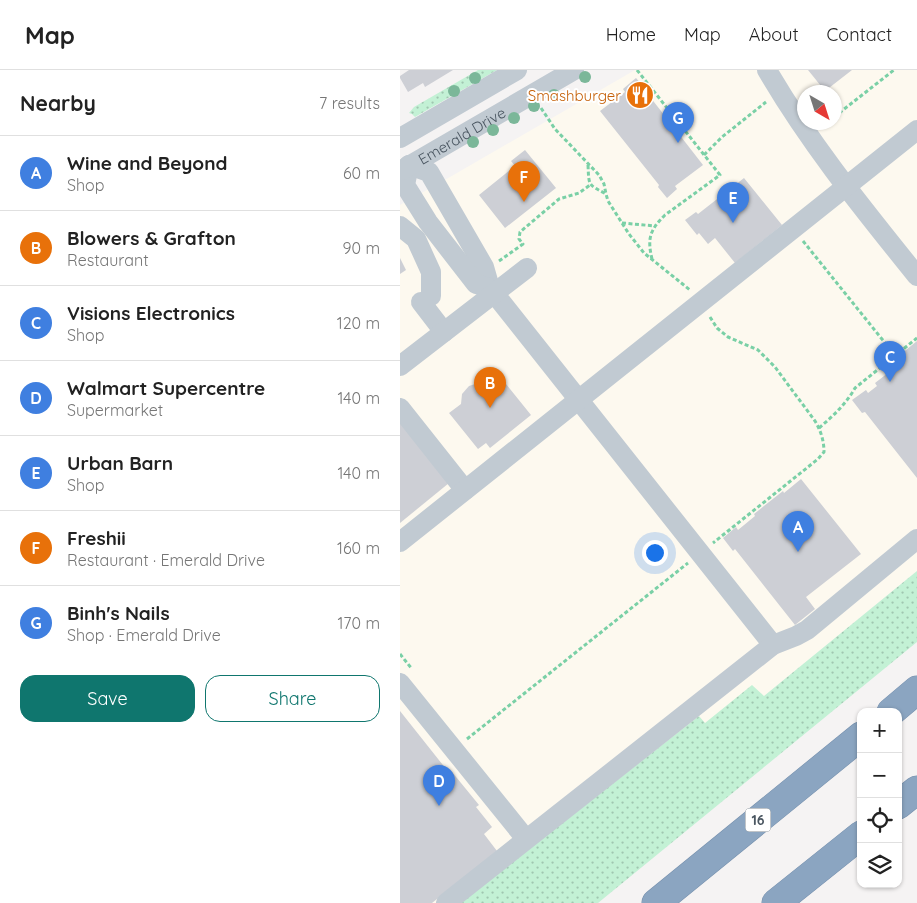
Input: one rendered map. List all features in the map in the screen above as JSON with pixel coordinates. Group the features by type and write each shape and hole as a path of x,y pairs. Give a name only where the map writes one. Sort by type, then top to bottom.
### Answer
{"highway":[{"path":"896,708 917,690"},
{"name":"16","path":"656,903 857,739"},
{"path":"902,802 917,790"},
{"path":"776,903 857,838"}],"street":[{"name":"Emerald Drive","path":"400,138 517,70"},
{"name":"Emerald Drive","path":"403,162 574,70"},
{"path":"767,70 797,120 845,187 917,276"},
{"path":"400,542 917,130"},
{"path":"490,285 476,284 421,212 405,185 403,162 428,172 461,226 490,285 578,400 773,645"},
{"path":"400,198 421,212"},
{"path":"400,226 416,239 431,272 426,299 444,332"},
{"path":"400,366 444,332 490,285 527,268"},
{"path":"400,408 465,490"},
{"path":"446,903 773,645 806,630 917,539"},
{"path":"400,683 526,839"}],"path":[{"path":"637,70 720,176 665,215 655,226 650,237 652,259"},
{"path":"842,111 894,70"},
{"path":"704,155 722,137 779,92"},
{"path":"467,739 768,501 822,456 824,452 819,428 774,367 758,350 728,337 717,328 691,292 644,253 629,234 608,201 604,184 599,175 555,129 541,107"},
{"path":"588,165 588,182 593,188 606,194"},
{"path":"490,285 500,259 523,244 519,239 520,232 559,199 579,193 590,184"},
{"path":"622,223 655,226"},
{"path":"793,228 896,357"},
{"path":"819,428 849,399 855,388 896,357 917,338"}],"shaded area":[{"path":"635,70 917,70 917,571 753,705 488,903 400,903 400,205"}],"green space":[{"path":"478,70 497,70 415,117 409,113 414,107"},
{"path":"917,571 917,642 598,903 460,903 699,716 705,723 752,685 764,696"}],"building":[{"path":"409,70 453,70 425,87 423,83 408,92 400,76"},
{"path":"808,70 852,70 833,85 820,85"},
{"path":"636,78 703,165 675,186 677,189 667,198 658,187 659,185 600,111 625,92 623,89"},
{"path":"525,150 556,188 505,228 479,195 515,166 511,161"},
{"path":"744,178 782,225 735,263 715,238 708,244 699,233 697,235 685,220 696,212 698,214"},
{"path":"400,258 406,270 400,274"},
{"path":"917,341 917,478 865,412 862,413 852,400 866,390 868,393 877,386 875,383 897,366 898,368 903,365 898,359 902,356 901,354"},
{"path":"498,374 531,415 490,448 486,443 478,449 449,413 461,404 462,394 469,386 486,384"},
{"path":"400,420 449,483 400,523"},
{"path":"801,479 861,554 806,597 815,609 795,625 735,549 733,551 723,538 736,527 738,530 755,516 754,514"},
{"path":"400,711 450,774 452,772 479,805 476,807 492,827 484,834 497,851 432,903 400,903"}],"place":[{"name":"Smashburger","path":"640,95"},
{"name":"Binh's Nails","path":"678,143"},
{"name":"Freshii","path":"524,202"},
{"name":"Urban Barn","path":"733,223"},
{"name":"Visions Electronics","path":"890,382"},
{"name":"Blowers & Grafton","path":"490,408"},
{"name":"Wine and Beyond","path":"798,552"},
{"name":"Walmart Supercentre","path":"439,806"}]}
